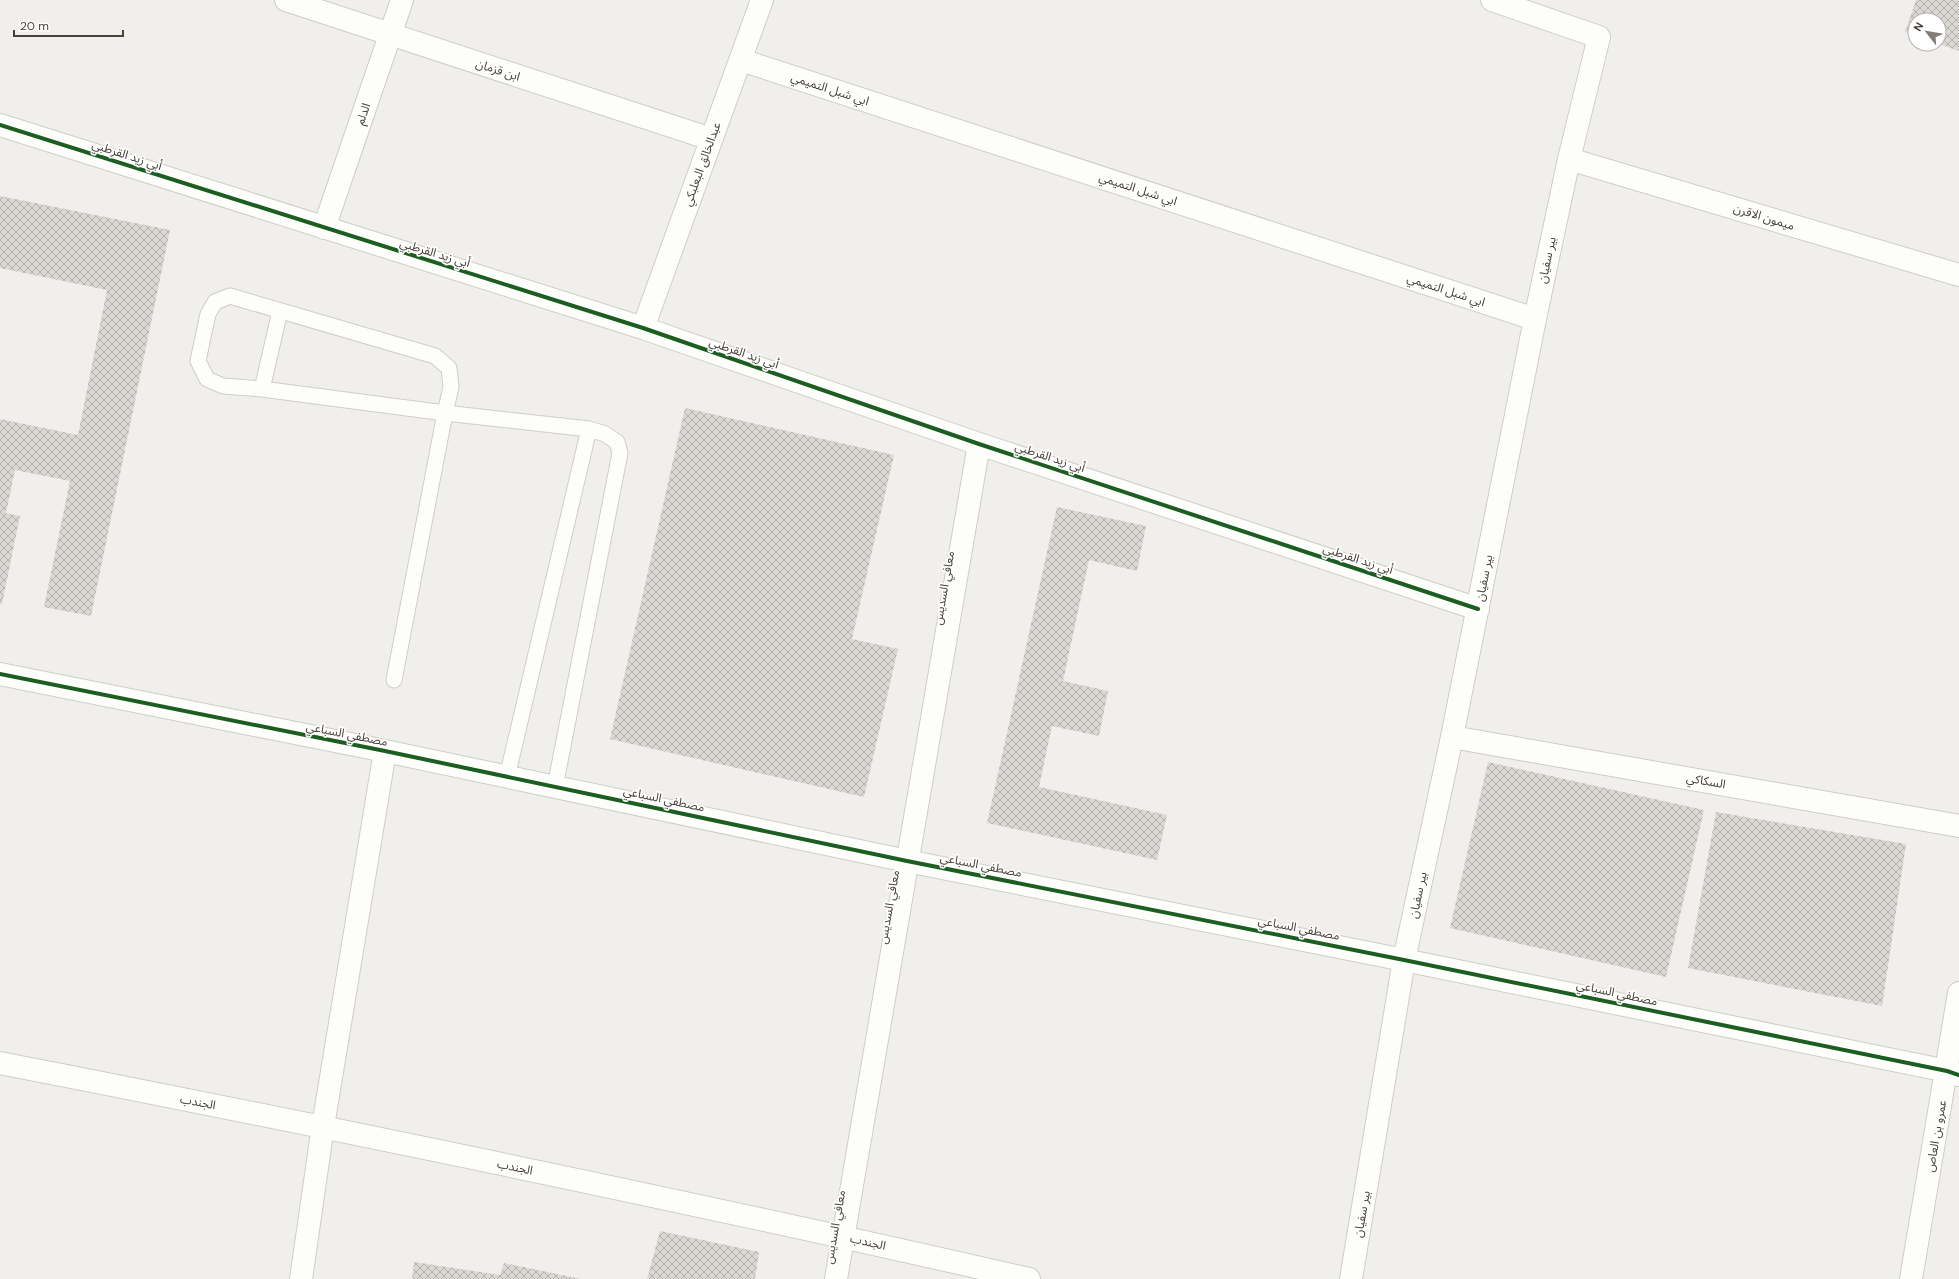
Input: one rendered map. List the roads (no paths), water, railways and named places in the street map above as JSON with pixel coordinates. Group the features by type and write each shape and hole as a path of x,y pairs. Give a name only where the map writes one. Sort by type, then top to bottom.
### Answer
{"street":[{"name":"ابن قزمان","path":"286,0 711,139"},
{"name":"الدلم","path":"324,228 402,0"},
{"name":"عبدالخالق البعلبكي","path":"643,328 762,0"},
{"name":"بير سفيان","path":"1351,1279 1404,960 1478,609 1535,319 1569,159 1599,37 1492,0"},
{"name":"ابي شبل التميمي","path":"741,60 1535,319"},
{"name":"أبي زيد القرطبي","path":"0,125 643,328 979,444 1478,609"},
{"name":"ميمون الاقرن","path":"1569,159 1959,275"},
{"name":"معافي السديس","path":"836,1279 979,444"},
{"name":"مصطفي السباعي","path":"0,674 1953,1073"},
{"name":"السكاكي","path":"1452,736 1959,826"},
{"path":"301,1279 323,1126 385,752"},
{"name":"عمرو بن العاص","path":"1911,1279 1953,1073 1959,993"},
{"name":"الجندب","path":"0,1063 323,1126 843,1237 1029,1279"}],"lane":[{"path":"394,680 445,414 451,386 449,368 434,356 280,310 230,296 215,302 208,314 198,361 207,379 223,386 262,389 445,414 589,429 605,434 617,442 620,453 555,787"},
{"path":"262,389 280,310"},
{"path":"507,777 589,429"}]}
